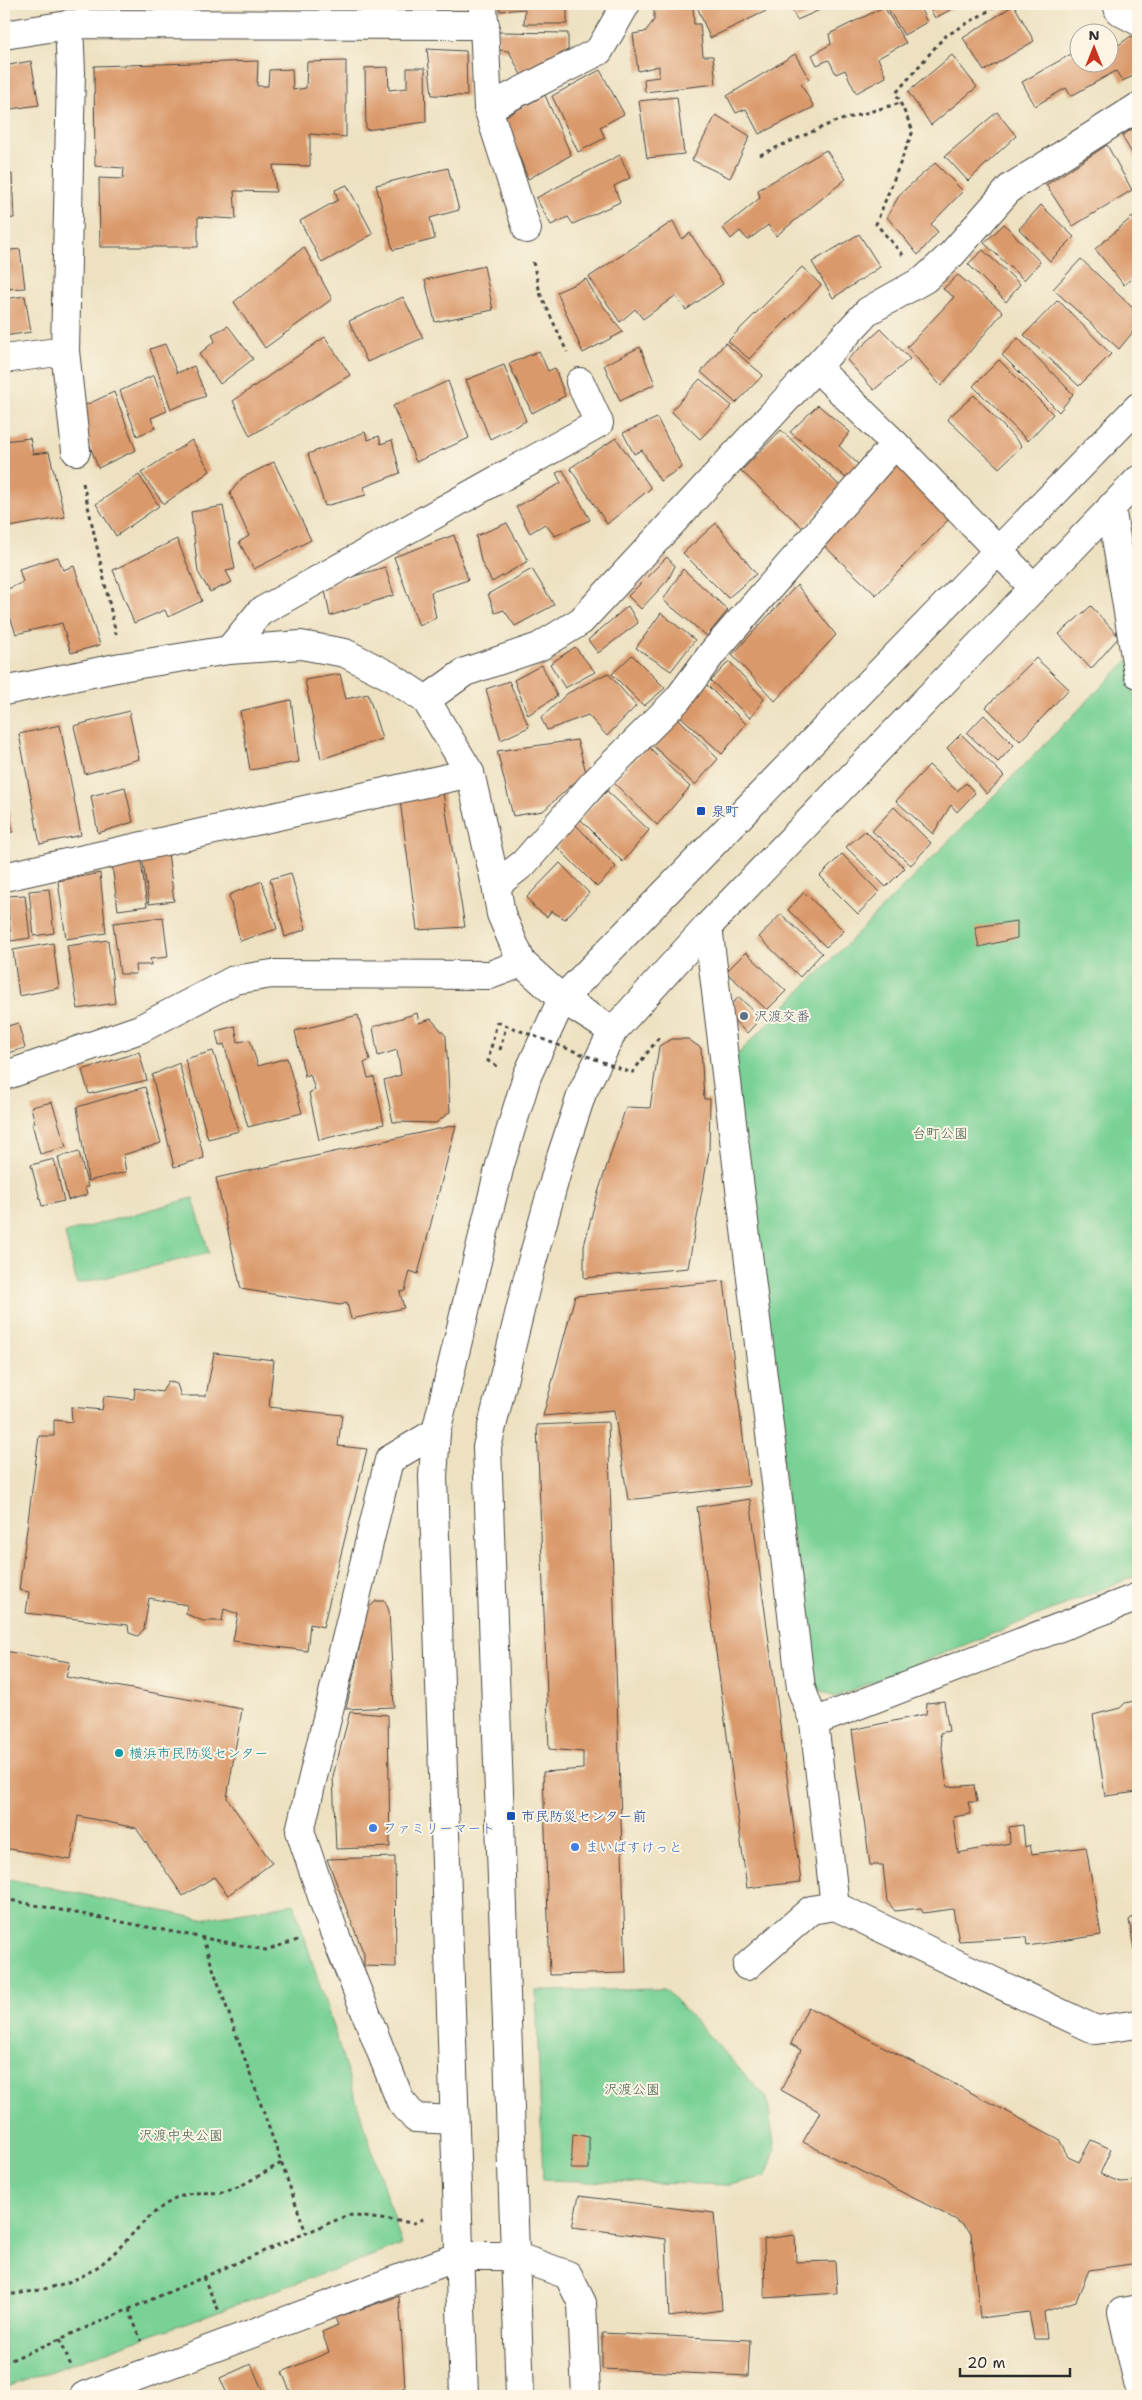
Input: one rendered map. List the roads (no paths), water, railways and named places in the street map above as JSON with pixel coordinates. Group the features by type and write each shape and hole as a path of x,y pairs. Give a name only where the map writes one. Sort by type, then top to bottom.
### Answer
{"street":[{"path":"488,108 599,50 626,4"},
{"path":"1116,4 1119,11 1138,21"},
{"path":"4,35 72,17 484,14 488,108 527,229"},
{"path":"72,17 65,351 76,451"},
{"path":"426,700 465,672 539,647 581,621 868,312 926,279 952,254 1010,188 1138,108"},
{"path":"4,358 65,351"},
{"path":"816,367 895,444 1034,588"},
{"path":"229,650 260,612 599,423 580,382"},
{"path":"464,2396 434,1486 436,1432 500,1165 527,1076 562,999 1138,407"},
{"path":"496,885 524,863 592,785 678,699 713,652 895,444"},
{"path":"520,2396 488,1447 530,1269 560,1160 582,1093 613,1031 708,926 1138,480"},
{"path":"1111,508 1138,668"},
{"path":"4,691 120,658 301,645 345,653 388,675 426,700 470,773 501,914 522,963 562,999 613,1031"},
{"path":"4,877 470,773"},
{"path":"708,926 801,1688 814,1722 835,1906"},
{"path":"4,1076 140,1029 234,980 272,974 490,975 522,963"},
{"path":"436,1432 389,1460 300,1831 333,1929 400,2100 415,2118 454,2120"},
{"path":"814,1722 1138,1597"},
{"path":"747,1966 811,1910 835,1906 1096,2030 1138,2024"},
{"path":"84,2396 460,2256 515,2256 568,2275 582,2303 586,2396"},
{"path":"1138,2309 1122,2312 1138,2383"}],"place":[{"name":"泉町","path":"701,811"},
{"name":"沢渡交番","path":"744,1016"},
{"name":"横浜市民防災センター","path":"119,1753"},
{"name":"市民防災センター前","path":"511,1816"},
{"name":"ファミリーマート","path":"373,1828"},
{"name":"まいばすけっと","path":"575,1847"}],"park label":[{"name":"台町公園","path":"940,1133"},
{"name":"沢渡公園","path":"632,2089"},
{"name":"沢渡中央公園","path":"181,2135"}]}
